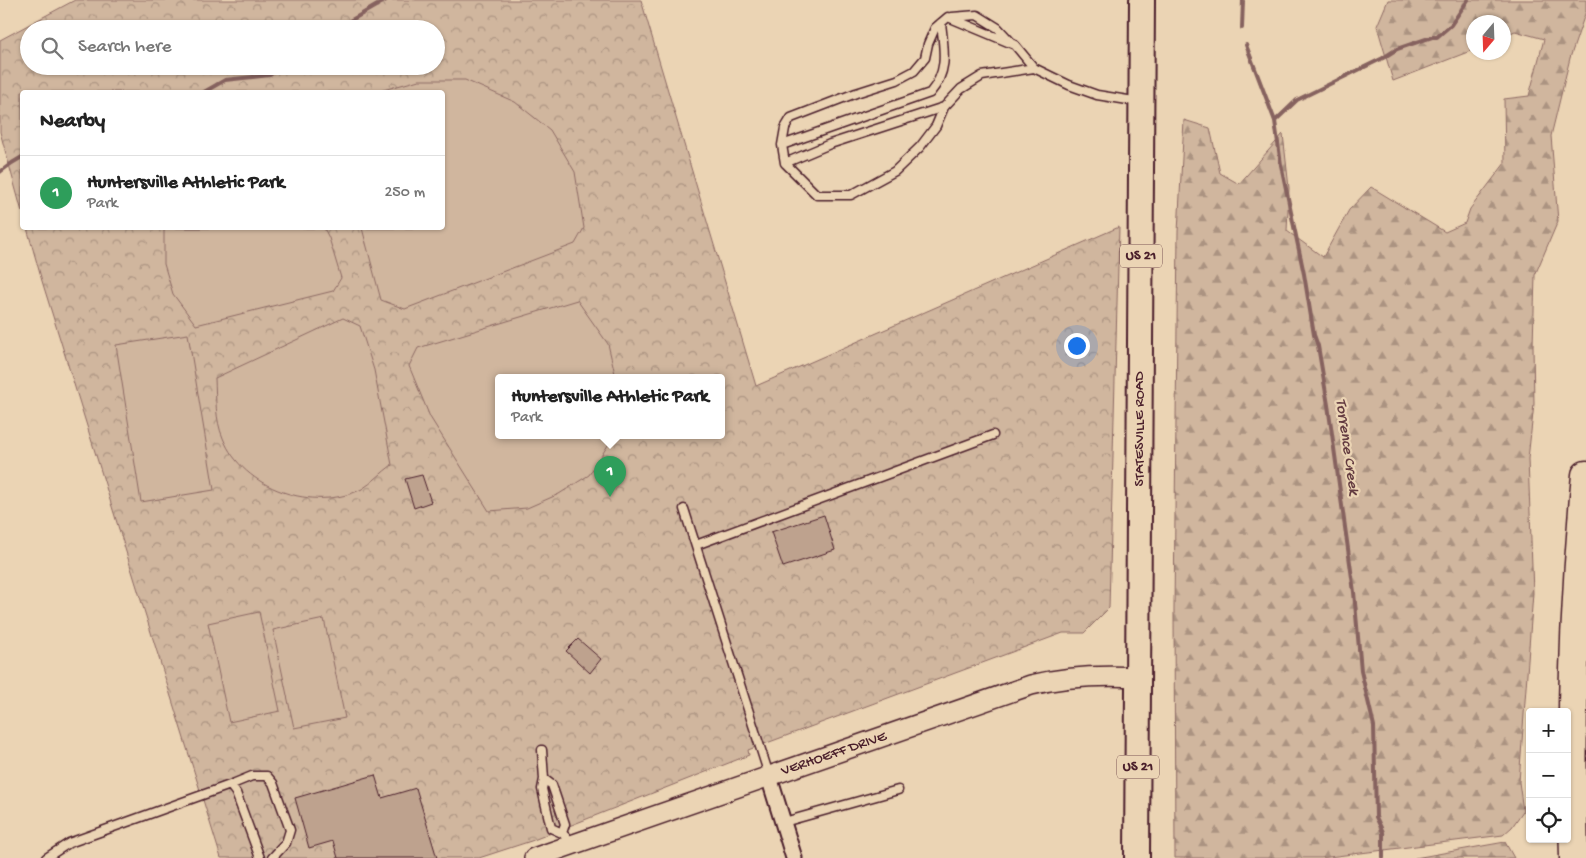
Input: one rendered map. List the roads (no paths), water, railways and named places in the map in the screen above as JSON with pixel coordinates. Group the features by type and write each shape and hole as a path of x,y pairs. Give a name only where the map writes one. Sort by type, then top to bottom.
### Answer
{"highway":[{"path":"1574,858 1573,771 1576,646 1586,475"}],"main road":[{"name":"STATESVILLE ROAD","path":"1137,858 1142,0"}],"street":[{"name":"VERHOEFF DRIVE","path":"534,858 567,839 769,777 1031,685 1048,680 1082,676 1138,677"},
{"path":"769,777 794,858"}],"lane":[{"path":"1034,68 982,76 961,89 944,107 936,126 920,147 895,171 851,195 817,195 785,163 782,145 785,128 791,118 856,93 897,80 914,71 925,58 928,44 935,28 948,17 977,15 998,28 1034,68 1069,85 1098,94 1142,102"},
{"path":"948,17 1015,45"},
{"path":"782,145 930,93 936,86 945,61 941,23"},
{"path":"785,163 830,144 944,107"},
{"path":"696,545 993,435"},
{"path":"684,509 769,777"},
{"path":"542,750 544,779 542,789 551,828 567,839"},
{"path":"46,858 68,843 252,776 267,776 274,783 290,830 286,843 272,858"},
{"path":"544,779 552,785 565,824 567,839"},
{"path":"230,785 236,793 260,858"},
{"path":"784,822 898,790"}],"waterway":[{"path":"352,20 386,0"},
{"name":"Torrence Creek","path":"1242,28 1243,0"},
{"path":"1275,121 1297,100 1383,58 1397,49 1437,37 1451,25 1468,0"},
{"name":"Torrence Creek","path":"1246,45 1275,121 1281,165 1304,274 1328,405 1354,592 1361,671 1374,726 1376,817 1383,832 1383,858"},
{"path":"208,90 225,80 270,75"},
{"path":"0,172 20,158"}],"place":[{"name":"Huntersville Athletic Park","path":"610,497"}]}
